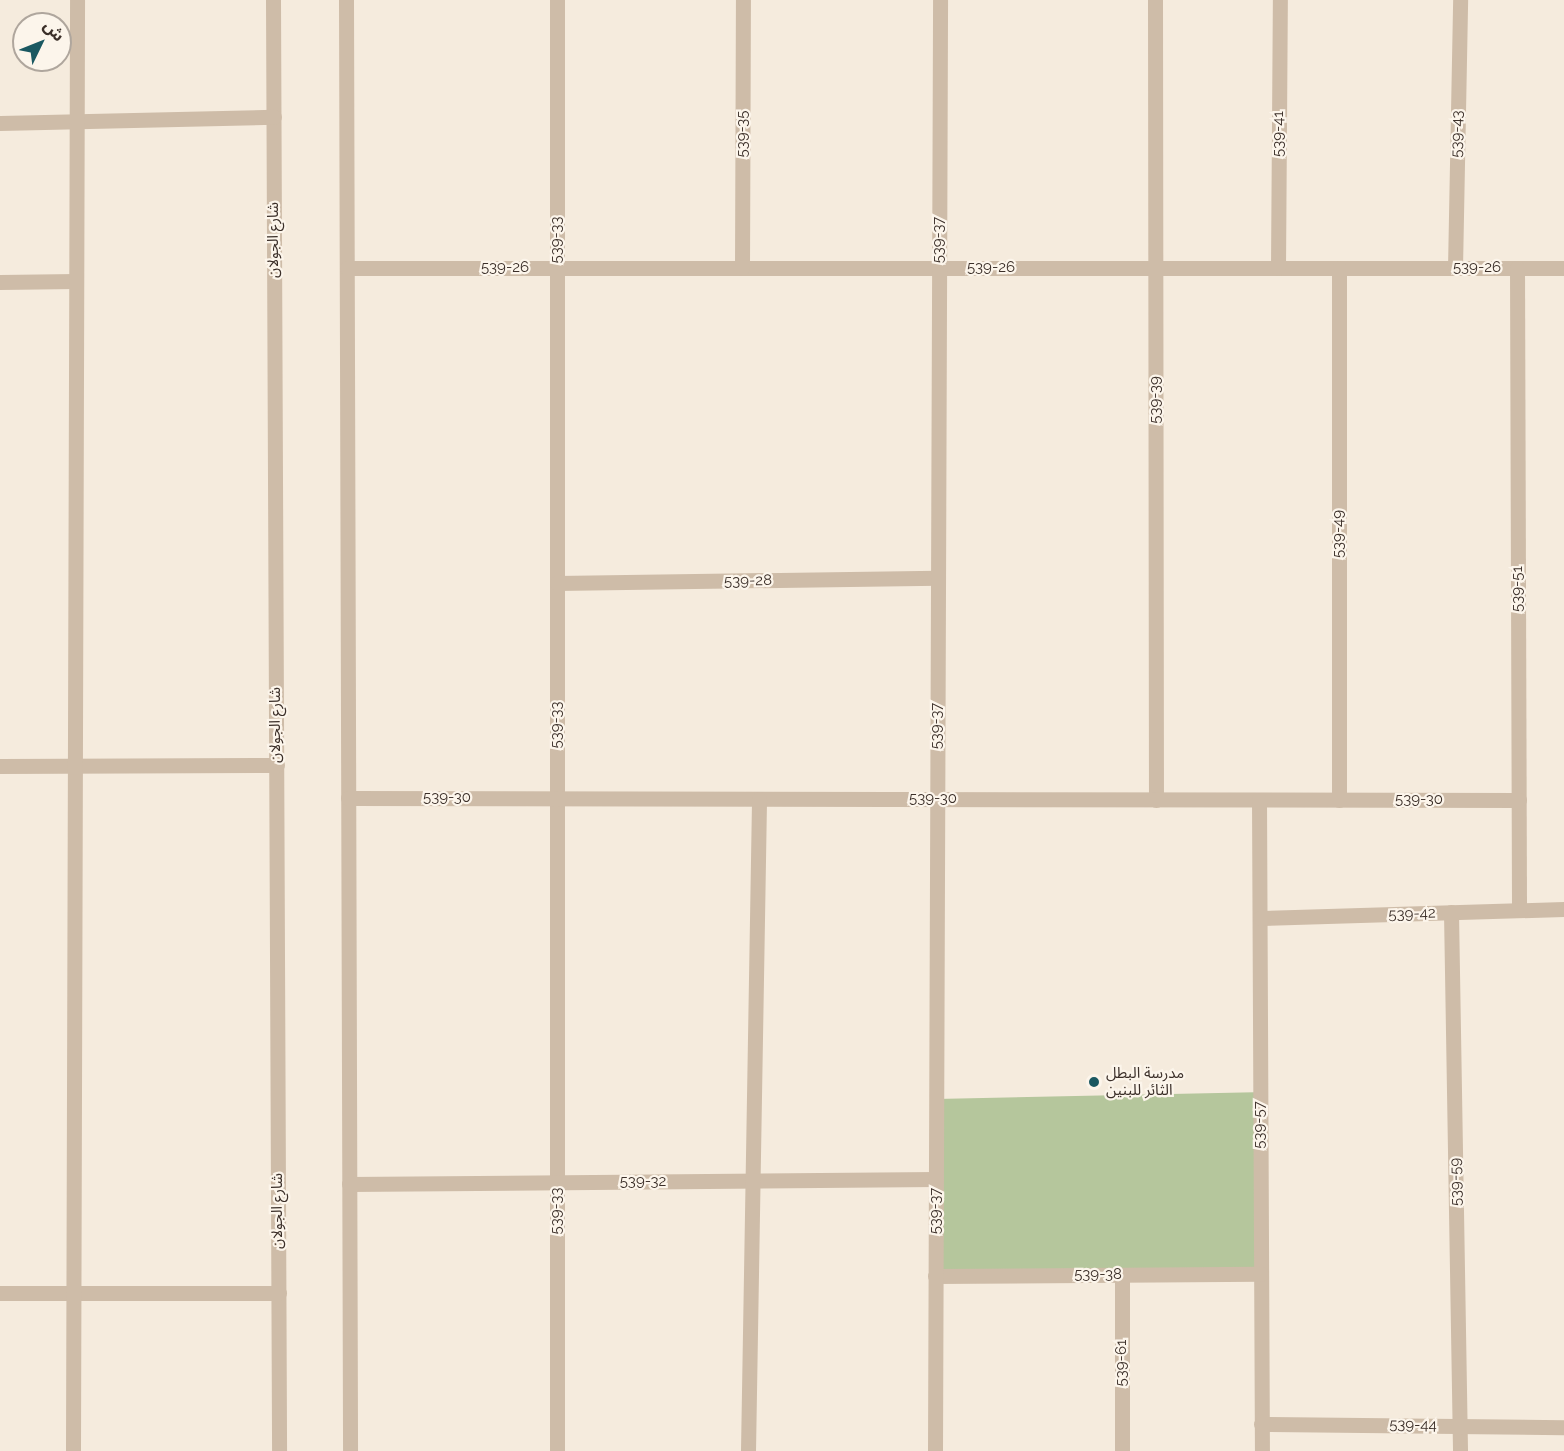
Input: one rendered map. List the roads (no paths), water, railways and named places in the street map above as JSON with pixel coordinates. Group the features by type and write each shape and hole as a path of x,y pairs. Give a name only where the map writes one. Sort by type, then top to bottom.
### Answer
{"street":[{"path":"73,1451 77,0"},
{"name":"شارع الجولان","path":"273,0 279,1451"},
{"path":"346,0 350,1451"},
{"name":"539-33","path":"557,0 557,1451"},
{"name":"539-35","path":"742,268 743,0"},
{"name":"539-37","path":"935,1451 940,0"},
{"name":"539-39","path":"1155,0 1156,800"},
{"name":"539-41","path":"1278,268 1280,0"},
{"name":"539-43","path":"1455,268 1460,0"},
{"path":"0,123 274,117"},
{"name":"539-26","path":"347,268 1564,268"},
{"name":"539-49","path":"1339,268 1339,800"},
{"name":"539-51","path":"1517,268 1519,910"},
{"path":"0,282 76,281"},
{"name":"539-28","path":"557,583 938,578"},
{"path":"0,766 276,765"},
{"name":"539-30","path":"348,798 1519,800"},
{"path":"748,1451 759,799"},
{"name":"539-57","path":"1259,800 1262,1451"},
{"name":"539-42","path":"1260,918 1564,909"},
{"name":"539-59","path":"1451,912 1461,1451"},
{"name":"539-32","path":"349,1184 936,1179"},
{"name":"539-61","path":"1122,1275 1122,1451"},
{"name":"539-38","path":"935,1276 1261,1275"},
{"path":"0,1293 279,1293"},
{"name":"539-44","path":"1261,1424 1564,1427"}],"place":[{"name":"مدرسة البطل الثائر للبنين","path":"1094,1082"}]}
